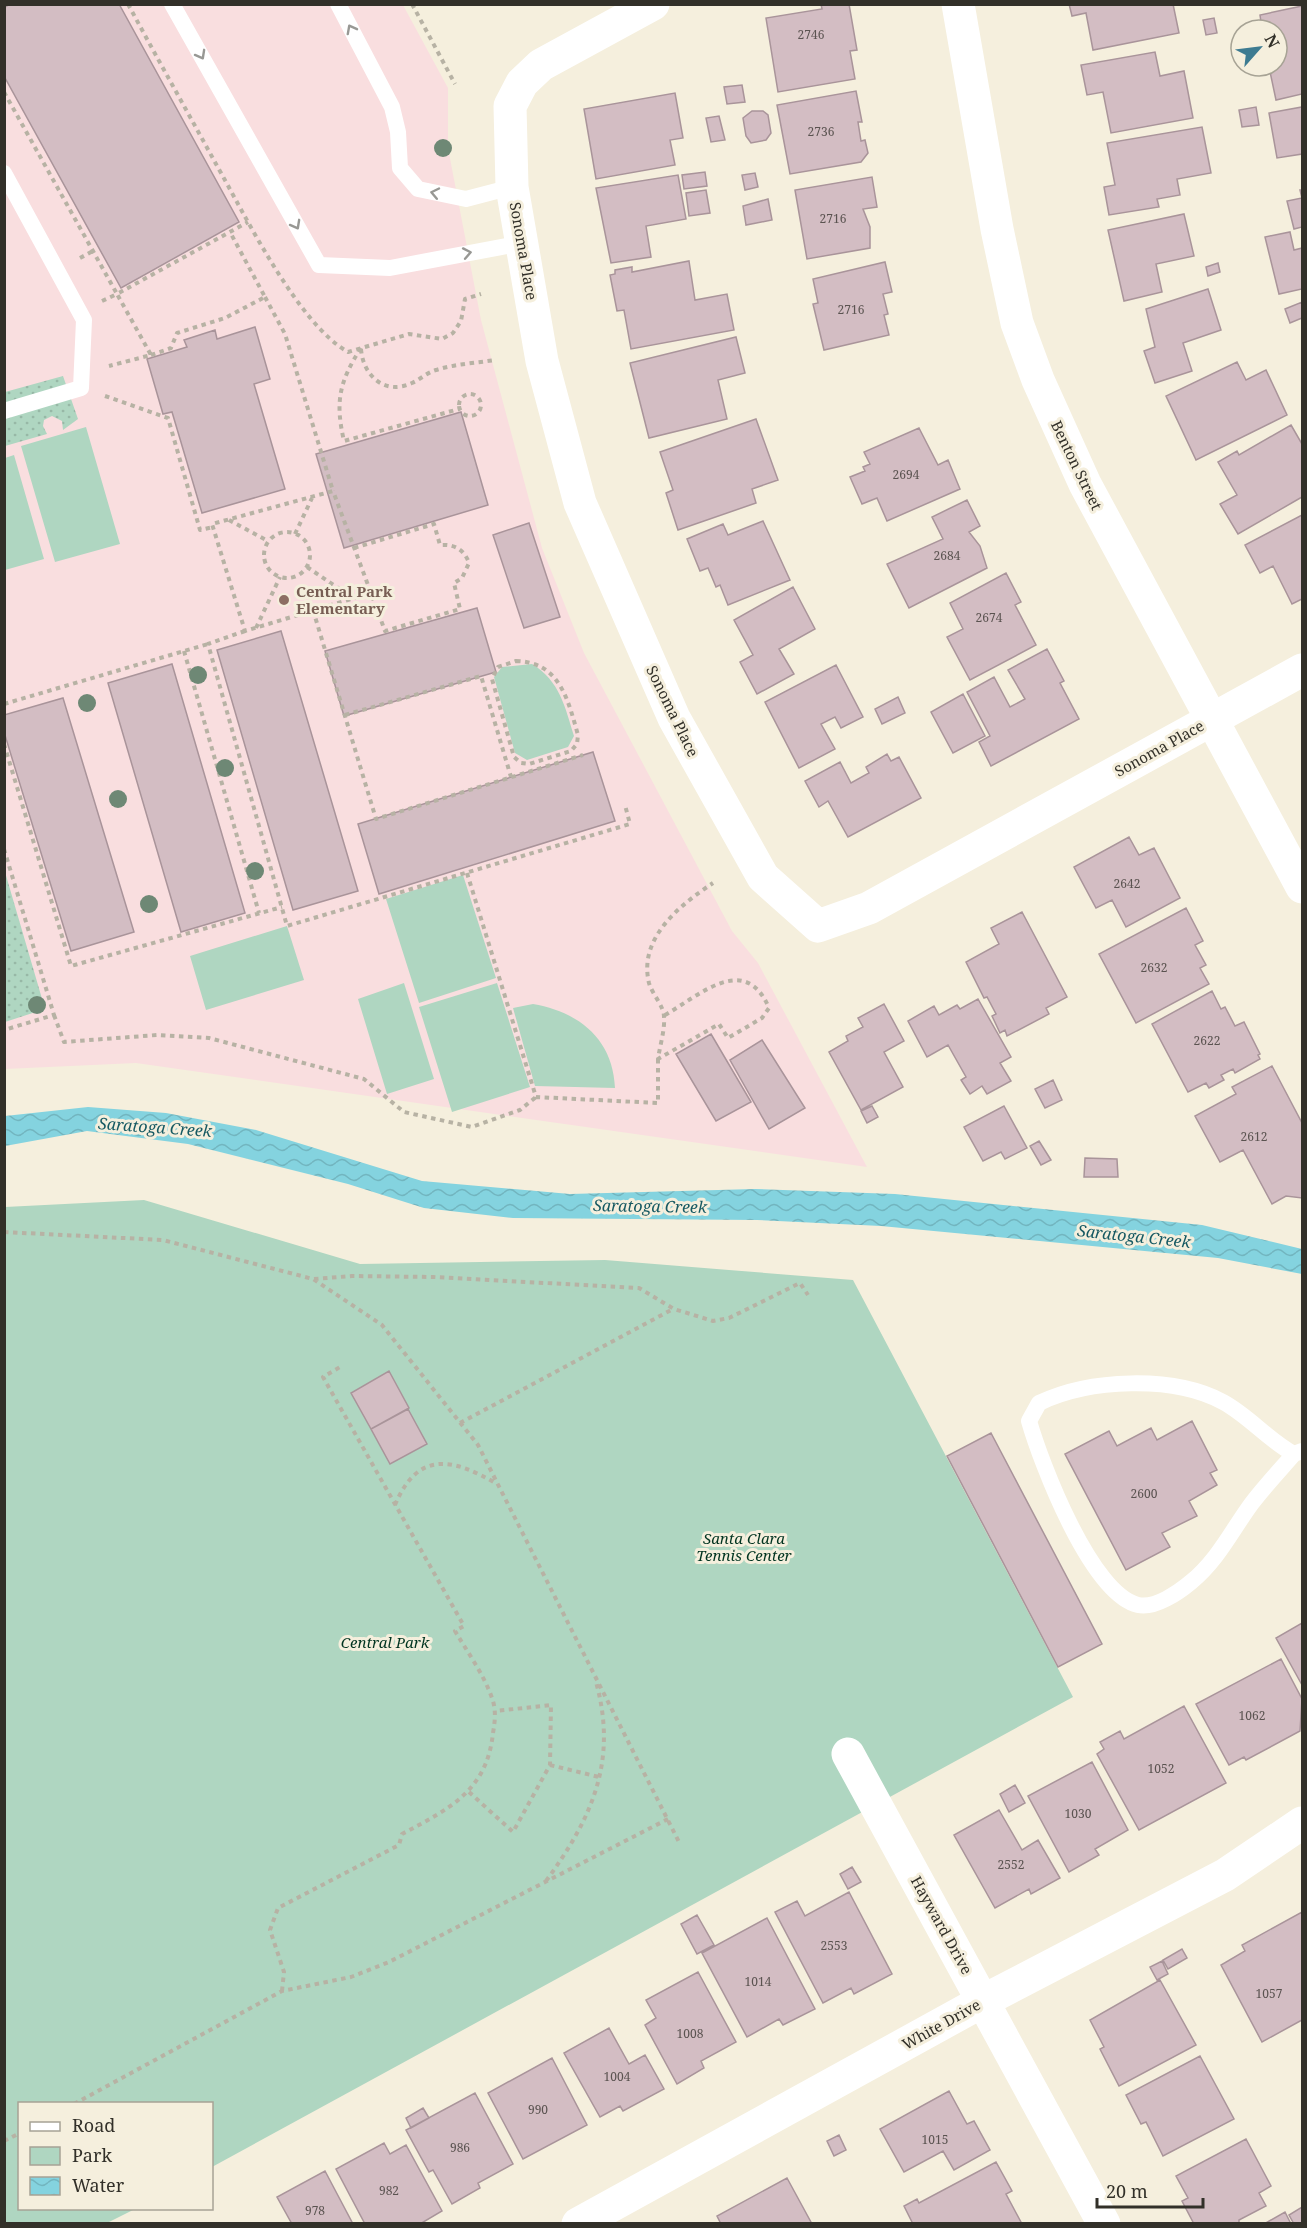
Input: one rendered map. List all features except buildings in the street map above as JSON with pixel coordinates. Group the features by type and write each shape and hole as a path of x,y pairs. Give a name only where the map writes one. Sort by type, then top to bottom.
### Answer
{"street":[{"name":"Sonoma Place","path":"653,4 541,65 522,82 510,106 512,187 542,361 580,503 674,718 764,877 818,926 869,909 1302,670"},
{"name":"Benton Street","path":"958,4 997,229 1024,342 1064,441 1302,887"},
{"name":"Hayward Drive","path":"848,1754 1104,2223"},
{"name":"White Drive","path":"578,2223 618,2214 983,2001 1225,1875 1302,1823"}],"lane":[{"path":"172,4 318,265 390,268 523,243"},
{"path":"338,4 392,107 398,132 400,168 418,189 466,199 512,187"},
{"path":"4,174 84,320 82,381 4,411"},
{"path":"1127,1384 1186,1387 1224,1402 1276,1445 1298,1453 1252,1503 1221,1551 1191,1582 1156,1604 1138,1605 1122,1596 1101,1575 1081,1547 1040,1459 1029,1421 1039,1403 1083,1386 1127,1384"}],"path":[{"path":"412,4 455,84"},
{"path":"4,92 151,355"},
{"path":"117,294 248,222"},
{"path":"230,232 285,334 333,491 354,548 385,631 460,609 454,584 466,572 469,563 467,556 452,544 440,545 434,524 354,548"},
{"path":"82,381 171,348 177,333 225,318 265,297"},
{"path":"459,409 344,441 339,418 340,390 348,368 361,348 362,364 370,376 377,383 397,387 411,384 424,374 437,370 495,360"},
{"path":"82,381 168,418 200,530 213,527"},
{"path":"473,395 478,399 480,410 475,415 467,416 459,409 459,402 463,397 473,395"},
{"path":"245,631 212,524 333,491"},
{"path":"295,534 312,497"},
{"path":"228,520 268,541"},
{"path":"280,533 295,534 308,544 310,560 307,567 295,577 280,577 268,569 265,562 264,555 268,541 280,533"},
{"path":"307,567 353,598"},
{"path":"256,628 280,577"},
{"path":"4,704 371,593"},
{"path":"313,610 376,819 583,755"},
{"path":"208,644 287,926 630,824 625,805"},
{"path":"184,651 259,913"},
{"path":"516,661 539,665 558,680 567,698 578,735 577,744 571,751 529,764 521,763 514,757 492,679 493,673 504,664 516,661"},
{"path":"345,715 481,676 511,777"},
{"path":"4,744 70,966 282,907"},
{"path":"4,849 64,1042 157,1035 209,1038 364,1079 404,1112 472,1127 520,1110 536,1097 658,1103 658,1059 665,1015 650,985 647,970 655,940 663,925 677,910 713,884"},
{"path":"467,873 536,1097"},
{"path":"658,1059 719,1024 728,1038 762,1018 769,1008 763,994 752,983 740,979 726,980 665,1015"},
{"path":"4,1030 54,1015"},
{"path":"4,1232 163,1240 314,1279 352,1276 433,1276 639,1288 674,1309 712,1321 729,1318 800,1283 808,1295"},
{"path":"314,1279 382,1325 478,1445 680,1844"},
{"path":"460,1423 674,1309"},
{"path":"282,1991 284,1972 270,1930 278,1908 399,1845 402,1834 456,1804 469,1792 491,1754 496,1711 484,1679 455,1631 464,1626 323,1377 340,1367"},
{"path":"395,1505 404,1485 414,1472 432,1464 452,1464 475,1471 498,1484"},
{"path":"545,1882 567,1853 581,1826 599,1777 604,1754 604,1712 594,1674"},
{"path":"469,1792 513,1832 550,1765 551,1705 496,1711"},
{"path":"550,1765 599,1777"},
{"path":"76,2102 282,1991 351,1977 380,1966 668,1820"},
{"path":"4,2141 18,2134"}],"shaded area":[{"name":"Central Park Elementary","path":"4,5 403,5 448,88 448,148 481,320 542,548 584,653 732,931 758,963 867,1167 136,1063 5,1069"}],"green space":[{"path":"63,376 78,419 63,430 62,421 52,416 44,420 43,426 47,434 5,446 5,392"},
{"path":"86,427 120,544 55,562 21,446"},
{"path":"14,455 44,559 5,570 5,458"},
{"path":"532,664 549,678 555,687 564,705 574,736 568,747 527,760 515,753 494,677 502,667"},
{"path":"5,872 45,1009 5,1022 4,1021"},
{"path":"463,875 496,978 419,1003 386,899"},
{"path":"287,926 304,980 206,1010 190,956"},
{"path":"404,983 434,1079 387,1094 358,999"},
{"path":"497,983 530,1087 452,1112 419,1007"},
{"path":"533,1004 565,1014 579,1021 590,1031 608,1055 615,1088 535,1086 513,1008"},
{"name":"Central Park","path":"144,1200 360,1264 605,1260 853,1280 1073,1697 213,2166 213,2102 18,2102 18,2210 133,2210 107,2223 5,2223 5,1207"}],"water":[{"name":"Saratoga Creek","path":"88,1107 166,1113 256,1130 422,1181 570,1194 755,1189 895,1194 1202,1225 1302,1249 1302,1274 1218,1258 881,1226 757,1220 513,1218 424,1208 348,1184 188,1144 87,1131 5,1146 5,1116"}],"place":[{"name":"Central Park Elementary","path":"284,600"}],"park label":[{"name":"Santa Clara Tennis Center","path":"744,1546"}]}
